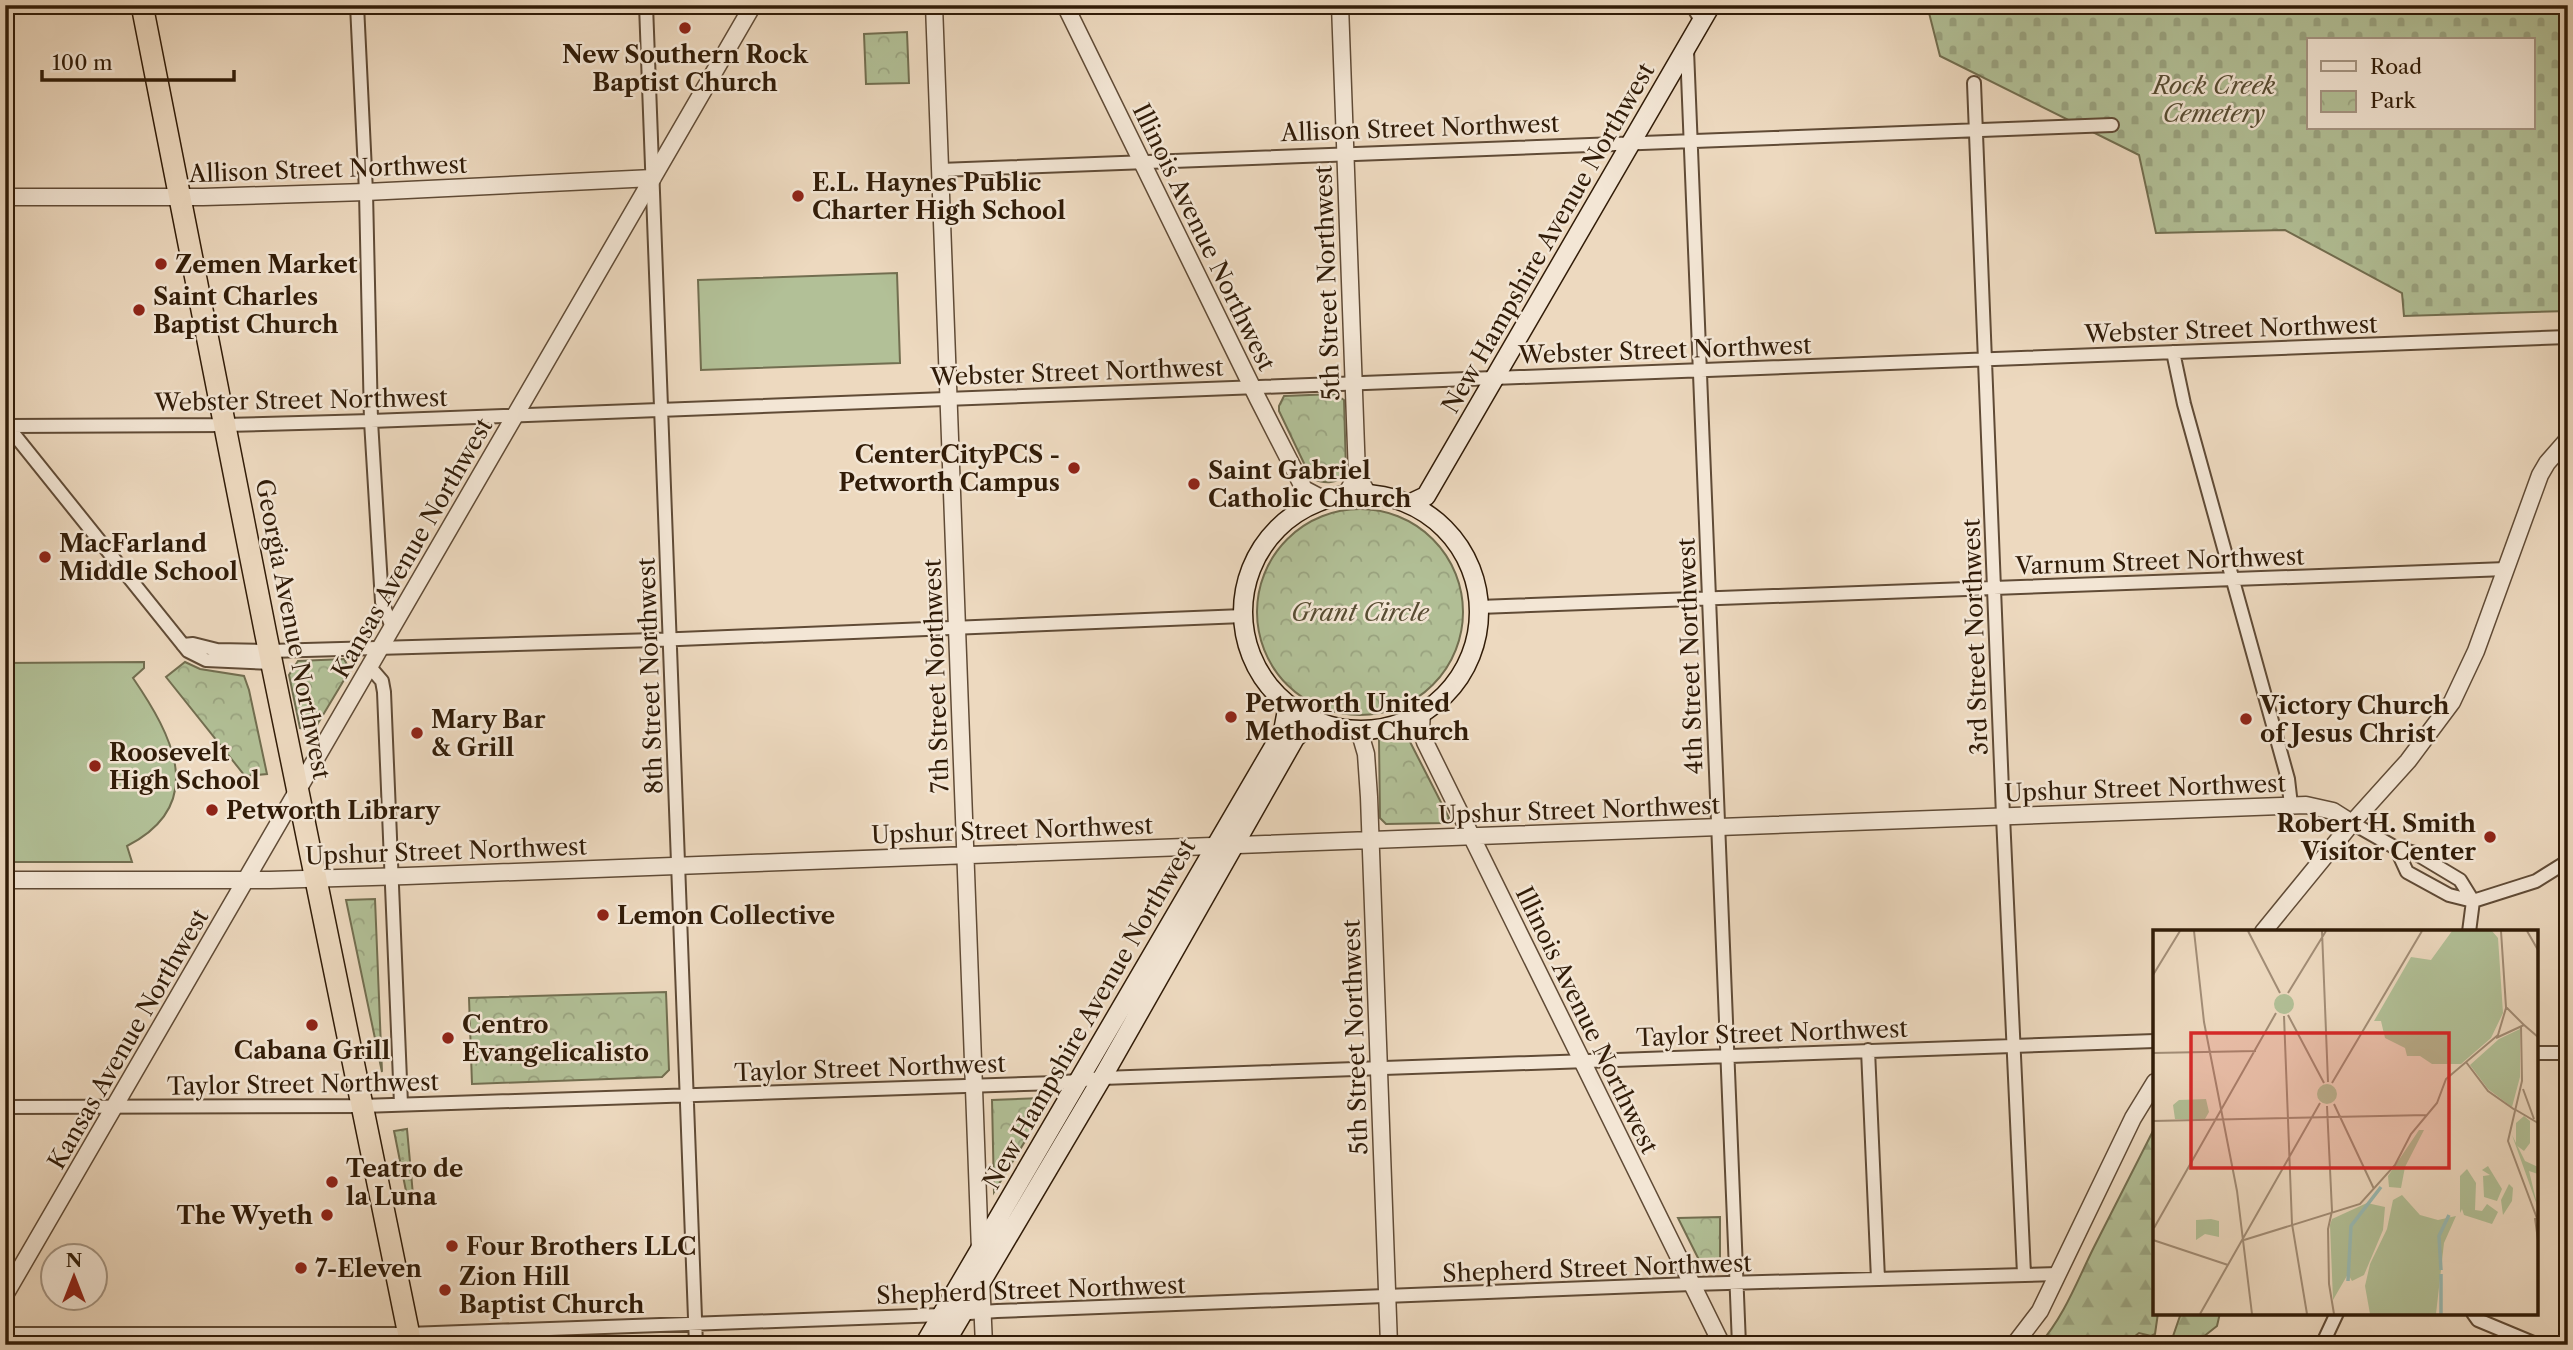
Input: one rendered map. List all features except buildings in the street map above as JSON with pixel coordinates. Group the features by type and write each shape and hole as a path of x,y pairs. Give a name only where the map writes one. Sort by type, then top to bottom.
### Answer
{"highway":[{"name":"Georgia Avenue Northwest","path":"142,5 409,1339"}],"main road":[{"name":"New Hampshire Avenue Northwest","path":"1426,496 1711,5"},
{"path":"1368,494 1409,505 1431,517 1454,539 1467,560 1476,583 1479,607 1476,638 1465,668 1447,693 1422,713 1395,725 1359,730 1320,722 1288,705 1267,683 1255,663 1243,616 1247,582 1257,556 1273,534 1297,513 1325,500 1368,494"},
{"path":"1409,505 1426,496 1431,517"},
{"name":"New Hampshire Avenue Northwest","path":"924,1345 1283,730 1288,705"},
{"name":"New Hampshire Avenue Northwest","path":"944,1345 1102,1078 1295,738 1320,722"}],"street":[{"path":"357,5 366,192 370,421 382,602 392,627"},
{"name":"8th Street Northwest","path":"646,5 696,1345"},
{"name":"Kansas Avenue Northwest","path":"5,1295 753,5"},
{"name":"7th Street Northwest","path":"934,5 984,1345"},
{"name":"Illinois Avenue Northwest","path":"1065,5 1304,489"},
{"name":"5th Street Northwest","path":"1340,5 1357,475 1368,494"},
{"path":"1692,5 1702,22"},
{"name":"4th Street Northwest","path":"1687,50 1739,1345"},
{"name":"3rd Street Northwest","path":"1975,83 2003,816 2024,1274"},
{"name":"Allison Street Northwest","path":"940,170 2107,125"},
{"name":"Allison Street Northwest","path":"5,197 179,198 653,178"},
{"name":"Webster Street Northwest","path":"6,424 225,425 370,421 2568,337"},
{"path":"2173,352 2178,382 2288,779 2291,805"},
{"path":"6,424 188,652 206,660 379,648 1243,616"},
{"path":"2265,930 2352,823 2408,761 2448,708 2471,664 2540,475 2568,439"},
{"path":"1345,496 1357,475"},
{"path":"1297,513 1304,489 1325,500"},
{"name":"Varnum Street Northwest","path":"1479,607 2506,569"},
{"path":"369,666 382,681 384,692 401,1104"},
{"name":"Illinois Avenue Northwest","path":"1422,713 1425,742 1722,1345"},
{"name":"5th Street Northwest","path":"1359,730 1366,754 1389,1345"},
{"name":"Upshur Street Northwest","path":"5,880 316,879 2291,805 2323,807 2352,823"},
{"path":"2352,823 2396,848 2415,853 2460,880 2473,901 2469,930"},
{"path":"2396,848 2407,872 2449,895 2473,901 2536,881 2568,861"},
{"name":"Taylor Street Northwest","path":"5,1107 401,1104 1057,1083 1102,1078 2153,1041"},
{"path":"1868,1050 1878,1279"},
{"path":"2538,1053 2568,1053"},
{"path":"2014,1345 2037,1316 2133,1118 2153,1085"},
{"name":"Shepherd Street Northwest","path":"5,1334 409,1339 696,1324 1692,1284 2058,1274"},
{"path":"2322,1345 2336,1315"},
{"path":"2475,1315 2479,1320 2538,1345"}],"green space":[{"name":"Rock Creek Cemetery","path":"1927,5 2568,5 2568,311 2404,316 2402,293 2285,230 2156,233 2139,155 1940,56"},
{"path":"907,32 909,83 866,84 864,34"},
{"path":"897,273 900,363 701,370 698,280"},
{"path":"1335,394 1344,400 1346,471 1339,479 1326,482 1311,478 1279,406 1284,396"},
{"name":"Grant Circle","path":"1360,509 1399,517 1417,526 1433,539 1446,555 1455,573 1463,612 1455,651 1446,669 1433,685 1417,698 1399,707 1360,715 1321,707 1303,698 1287,685 1274,669 1265,651 1257,612 1265,573 1274,555 1287,539 1303,526 1321,517"},
{"path":"344,659 350,670 314,730 300,728 289,675 298,661"},
{"name":"Roosevelt High School","path":"144,662 144,668 133,678 160,722 170,745 175,768 175,789 168,810 152,829 127,846 132,862 5,862 5,663"},
{"path":"185,662 200,669 244,676 267,774 245,776 166,677"},
{"path":"1406,734 1449,818 1445,823 1386,824 1380,818 1379,740"},
{"path":"375,899 382,1072 346,900"},
{"path":"666,992 669,1070 662,1077 472,1084 469,998"},
{"path":"1045,1099 1046,1107 994,1192 992,1100"},
{"path":"407,1129 414,1206 409,1206 394,1131"},
{"path":"2153,1131 2153,1315 2158,1315 2155,1334 2151,1336 2139,1333 2135,1336 2138,1345 2039,1345 2063,1310"},
{"path":"1720,1217 1720,1269 1704,1270 1678,1218"},
{"path":"2180,1315 2220,1315 2217,1326 2193,1345 2170,1345"}],"place":[{"name":"New Southern Rock Baptist Church","path":"685,28"},
{"name":"E.L. Haynes Public Charter High School","path":"798,196"},
{"name":"Zemen Market","path":"161,264"},
{"name":"Saint Charles Baptist Church","path":"139,310"},
{"name":"CenterCityPCS - Petworth Campus","path":"1074,468"},
{"name":"Saint Gabriel Catholic Church","path":"1194,484"},
{"name":"MacFarland Middle School","path":"45,557"},
{"name":"Petworth United Methodist Church","path":"1231,717"},
{"name":"Victory Church of Jesus Christ","path":"2246,719"},
{"name":"Mary Bar & Grill","path":"417,733"},
{"name":"Roosevelt High School","path":"95,766"},
{"name":"Petworth Library","path":"212,810"},
{"name":"Robert H. Smith Visitor Center","path":"2490,837"},
{"name":"Lemon Collective","path":"603,915"},
{"name":"Cabana Grill","path":"312,1025"},
{"name":"Centro Evangelicalisto","path":"448,1038"},
{"name":"Teatro de la Luna","path":"332,1182"},
{"name":"The Wyeth","path":"327,1215"},
{"name":"Four Brothers LLC","path":"452,1246"},
{"name":"7-Eleven","path":"301,1268"},
{"name":"Zion Hill Baptist Church","path":"445,1290"}]}
